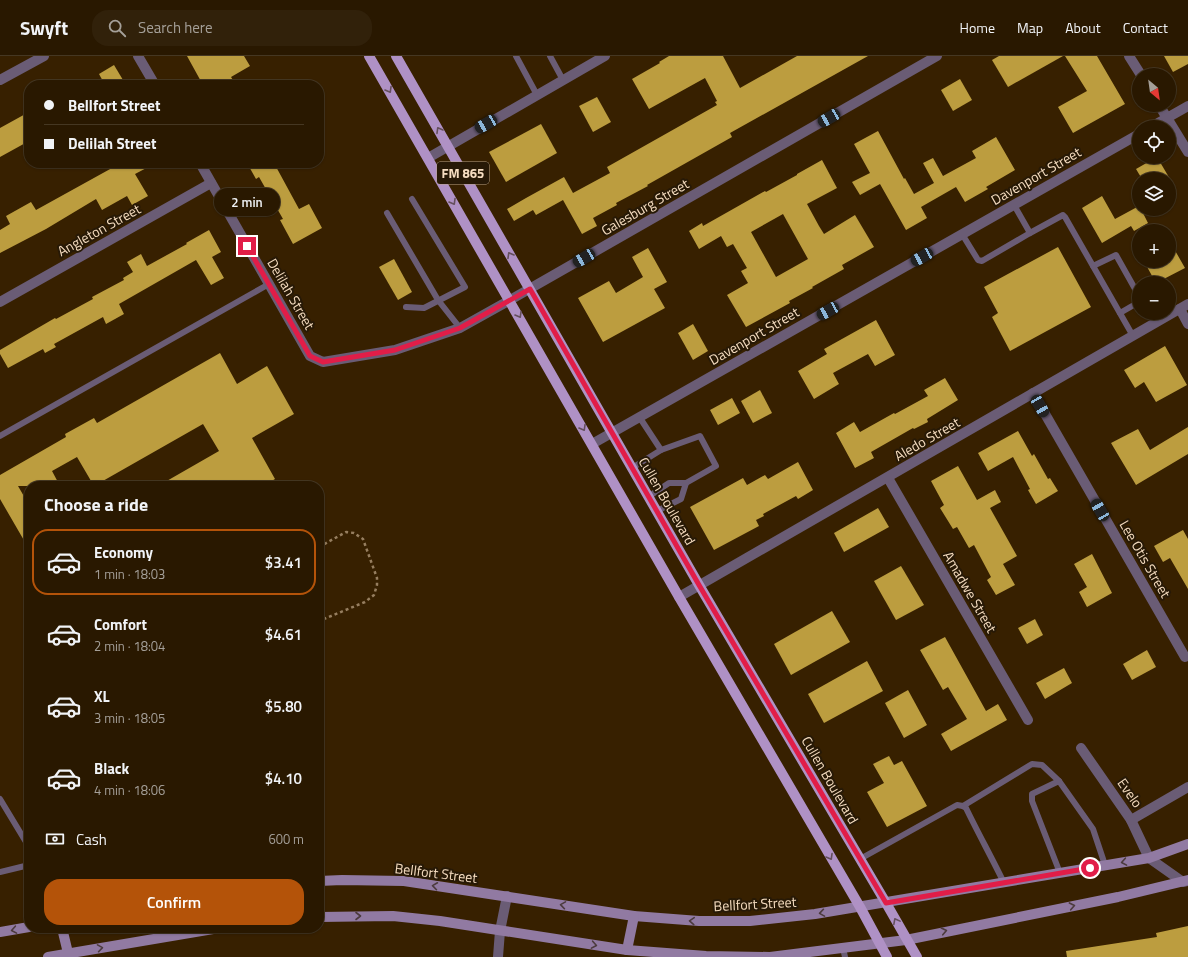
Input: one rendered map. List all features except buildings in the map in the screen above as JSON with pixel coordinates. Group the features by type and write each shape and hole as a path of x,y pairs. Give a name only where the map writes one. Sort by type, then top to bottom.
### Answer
{"main road":[{"name":"FM 865","path":"369,56 679,597 860,907 887,957"},
{"name":"Cullen Boulevard","path":"396,56 648,497 917,957"},
{"name":"Bellfort Street","path":"324,882 342,880 404,882 507,896 634,916 699,921 750,921 814,914 886,903 1106,866 1149,858 1188,844"},
{"path":"324,917 393,916 440,921 627,954 712,957 770,957 844,952 1118,897 1186,881"},
{"path":"627,954 634,916"},
{"path":"0,932 24,928"},
{"path":"63,933 68,953"},
{"path":"48,957 189,933"}],"street":[{"path":"0,80 44,56"},
{"path":"138,56 152,80"},
{"path":"428,158 605,56"},
{"name":"Galesburg Street","path":"310,356 323,362 395,350 460,328 938,56"},
{"path":"1129,56 1137,68"},
{"path":"1163,120 1188,106"},
{"path":"1163,112 1188,152"},
{"name":"Davenport Street","path":"592,444 1132,138"},
{"name":"Delilah Street","path":"203,168 310,356"},
{"name":"Angleton Street","path":"0,302 211,183"},
{"path":"1184,307 1188,324"},
{"name":"Aledo Street","path":"679,597 1184,307"},
{"name":"Lee Otis Street","path":"1033,393 1185,657"},
{"name":"Amadwe Street","path":"888,478 1028,720"},
{"name":"Evelo","path":"1081,748 1132,820 1149,858"},
{"path":"1132,820 1188,787"},
{"path":"1149,858 1186,881"},
{"path":"498,957 500,931 507,896"}],"lane":[{"path":"516,56 537,95"},
{"path":"550,56 563,80"},
{"path":"406,306 424,308 465,287 412,199"},
{"path":"1014,205 1030,233"},
{"path":"387,213 438,300 460,328"},
{"path":"962,234 978,260 982,261 1063,215 1133,336"},
{"path":"1093,266 1116,255 1132,284"},
{"path":"0,436 269,284"},
{"path":"1120,313 1132,306"},
{"path":"640,418 661,450"},
{"path":"632,468 661,450 700,436 716,466 686,483 669,483 648,497"},
{"path":"657,511 681,499 686,483"},
{"path":"963,806 1032,764 1042,765 1059,781 1093,829 1106,866"},
{"path":"1059,781 1032,794 1032,802 1060,873"},
{"path":"0,799 24,839"},
{"path":"860,859 957,805 966,808 979,834 985,842 1004,883"},
{"path":"0,872 24,866"}],"path":[{"path":"324,544 346,532 354,533 363,539 377,578 377,585 374,595 365,602 324,619"}],"route":[{"path":"247,246 310,356 323,362 395,350 460,328 530,289 699,585 886,903 1090,868"}]}
